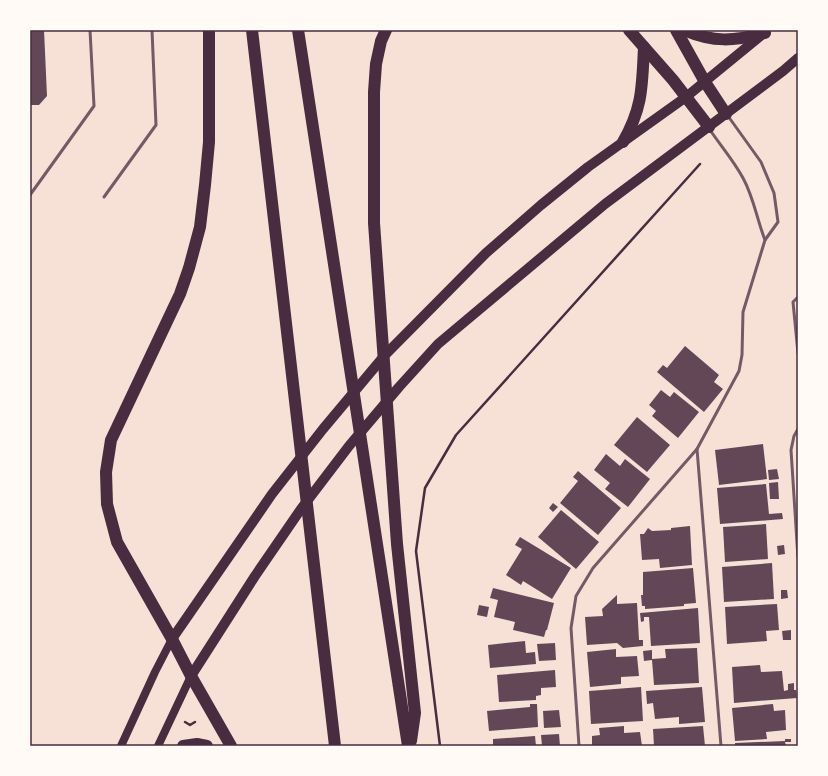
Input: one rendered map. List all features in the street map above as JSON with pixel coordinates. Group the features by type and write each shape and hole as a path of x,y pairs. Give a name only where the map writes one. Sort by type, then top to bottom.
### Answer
{"highway":[{"path":"209,30 209,142 200,227 180,294 111,440 106,472 107,504 117,542 231,746"},
{"path":"252,30 335,746"},
{"path":"298,30 409,746"},
{"path":"386,30 381,41 376,64 374,92 374,223 397,544 415,713 409,746"},
{"path":"630,30 668,74 709,127"},
{"path":"676,30 705,82 726,114"},
{"path":"684,30 700,37 727,40 744,38 766,31"},
{"path":"624,142 631,128 640,101 644,47"},
{"path":"183,746 197,744 207,746"}],"main road":[{"path":"121,746 172,639 272,494 323,429 385,355 486,253 514,227 588,167 686,97 766,31"},
{"path":"158,746 191,676 259,570 310,497 359,434 438,344 605,204 709,127 798,58"}],"lane":[{"path":"30,195 94,106 90,30"},
{"path":"104,197 156,125 152,30"},
{"path":"579,746 570,628 576,596 593,568 697,449 739,371 742,355 742,312 765,240 778,222 774,193 761,162 726,114"},
{"path":"709,127 744,179 753,200 758,221 765,240"},
{"path":"798,297 793,302 798,353"},
{"path":"798,429 794,436 791,450 798,558"},
{"path":"697,449 720,746"}],"path":[{"path":"440,746 416,551 425,488 456,435 700,164"},
{"path":"185,722 190,725 194,722"}],"building":[{"path":"30,30 44,30 47,96 39,105 30,105"},
{"path":"685,346 719,375 714,382 723,389 704,412 657,372 663,365 667,368"},
{"path":"661,390 670,397 674,392 699,412 678,438 652,416 656,411 649,405"},
{"path":"637,417 670,445 647,472 614,445"},
{"path":"763,444 767,479 719,485 715,450"},
{"path":"606,454 620,466 625,459 650,479 628,507 605,489 610,483 594,470"},
{"path":"777,469 779,479 769,480 768,470"},
{"path":"578,471 621,508 598,535 560,503 578,481 573,477"},
{"path":"778,482 779,499 770,499 769,483"},
{"path":"766,484 769,514 782,513 783,519 720,524 717,488"},
{"path":"553,503 558,507 553,512 549,508"},
{"path":"561,510 599,542 576,569 538,537"},
{"path":"766,524 768,559 725,562 723,527"},
{"path":"690,526 692,565 660,568 659,559 642,560 640,534 644,534 648,528 652,531 671,530 671,528"},
{"path":"520,537 571,568 552,599 523,581 521,585 506,575 522,549 515,545"},
{"path":"784,545 785,554 778,555 777,546"},
{"path":"772,563 774,599 724,602 722,567"},
{"path":"693,568 696,603 684,604 684,606 645,609 645,606 642,606 641,595 643,595 643,572"},
{"path":"493,588 554,603 544,637 513,630 515,622 494,617 498,600 490,598"},
{"path":"781,590 787,590 788,598 781,599"},
{"path":"617,595 617,604 637,603 639,640 643,640 643,646 623,648 617,643 587,645 585,617 603,616 602,609"},
{"path":"777,604 779,630 766,631 767,641 727,644 725,607"},
{"path":"479,605 489,607 487,617 477,615"},
{"path":"698,608 700,643 651,646 649,617 644,617 644,621 641,622 640,613"},
{"path":"791,630 791,640 783,640 782,631"},
{"path":"525,641 526,653 535,652 536,664 490,668 488,645"},
{"path":"555,643 556,660 539,661 537,644"},
{"path":"697,648 699,683 654,685 652,660 644,661 643,651 652,650 652,659 666,658 665,649"},
{"path":"616,649 616,657 637,656 639,676 621,677 621,684 590,687 587,652"},
{"path":"760,665 761,672 782,671 784,691 788,690 788,684 794,683 794,690 796,690 797,698 734,703 732,667"},
{"path":"555,670 556,687 541,688 541,695 536,696 536,700 499,702 497,675"},
{"path":"641,687 643,721 591,724 589,691"},
{"path":"702,687 705,722 679,724 679,717 655,719 653,703 647,704 646,691"},
{"path":"530,704 537,704 538,727 489,731 487,711 530,707"},
{"path":"773,704 774,711 785,710 786,730 766,732 767,739 735,741 732,708"},
{"path":"559,710 561,727 544,728 543,711"},
{"path":"624,726 624,733 640,732 642,746 592,746 592,736 600,735 599,728"},
{"path":"703,726 705,746 654,746 653,729"},
{"path":"559,734 560,746 542,746 541,735"},
{"path":"535,736 536,746 493,746 493,739"},
{"path":"785,739 791,739 791,742 785,742 786,746 735,746 735,743 785,741"}]}
